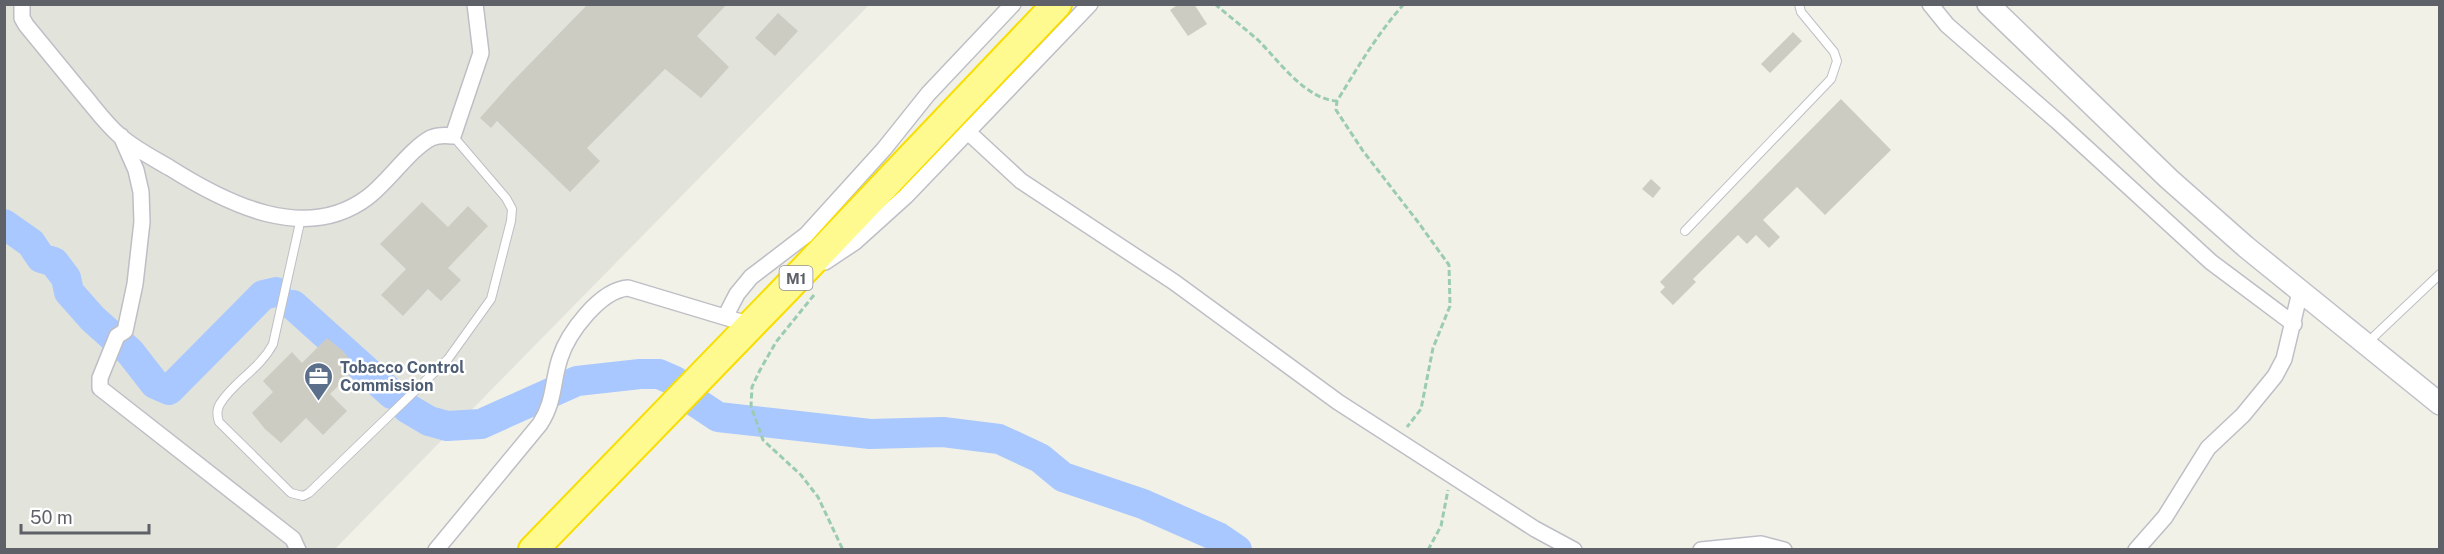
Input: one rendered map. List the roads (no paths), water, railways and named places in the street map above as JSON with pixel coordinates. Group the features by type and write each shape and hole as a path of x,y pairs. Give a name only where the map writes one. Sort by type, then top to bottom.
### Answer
{"highway":[{"name":"M1","path":"533,549 738,321 786,289 1057,4"}],"main road":[{"path":"1988,4 2169,179 2300,292 2439,404"}],"street":[{"path":"22,4 22,18 26,25 121,136 200,187 224,199 256,212 301,218 335,215 353,207 384,183 424,143 433,137 453,136 481,53 475,4"},
{"path":"436,549 540,424 549,410 559,359 566,343 606,295 617,289 627,288 738,321 737,294 751,277 806,235 884,149 928,94 1013,4"},
{"path":"786,289 855,242 906,196 1089,4"},
{"path":"1930,4 1947,25 2065,128 2203,254 2294,324"},
{"path":"968,132 1014,175 1036,192 1174,282 1338,402 1535,529 1574,549"},
{"path":"121,136 136,170 141,192 141,245 125,331 117,336 100,378 100,388 293,539 298,549"},
{"path":"2136,549 2165,517 2208,448 2243,415 2276,376 2284,359 2294,324 2300,292"},
{"path":"1701,549 1761,544 1784,549"}],"lane":[{"path":"1685,231 1831,79 1837,61 1834,52 1801,12 1799,4"},
{"path":"301,218 273,344 264,359 220,402 217,416 219,422 291,493 303,496 309,493 448,359 491,300 512,209 506,198 453,136"},
{"path":"2365,345 2439,274"}],"waterway":[{"path":"4,224 31,243 41,258 54,262 66,278 69,292 93,319 130,352 155,384 169,390 263,295 276,292"},
{"path":"293,305 392,394"},
{"path":"407,408 429,421 447,426 481,424 577,381 640,374 659,374 675,381"},
{"path":"697,403 718,417 870,434 943,432 999,439 1040,458 1063,477 1143,504 1218,537 1237,550"}],"place":[{"name":"Tobacco Control Commission","path":"319,402"}]}
